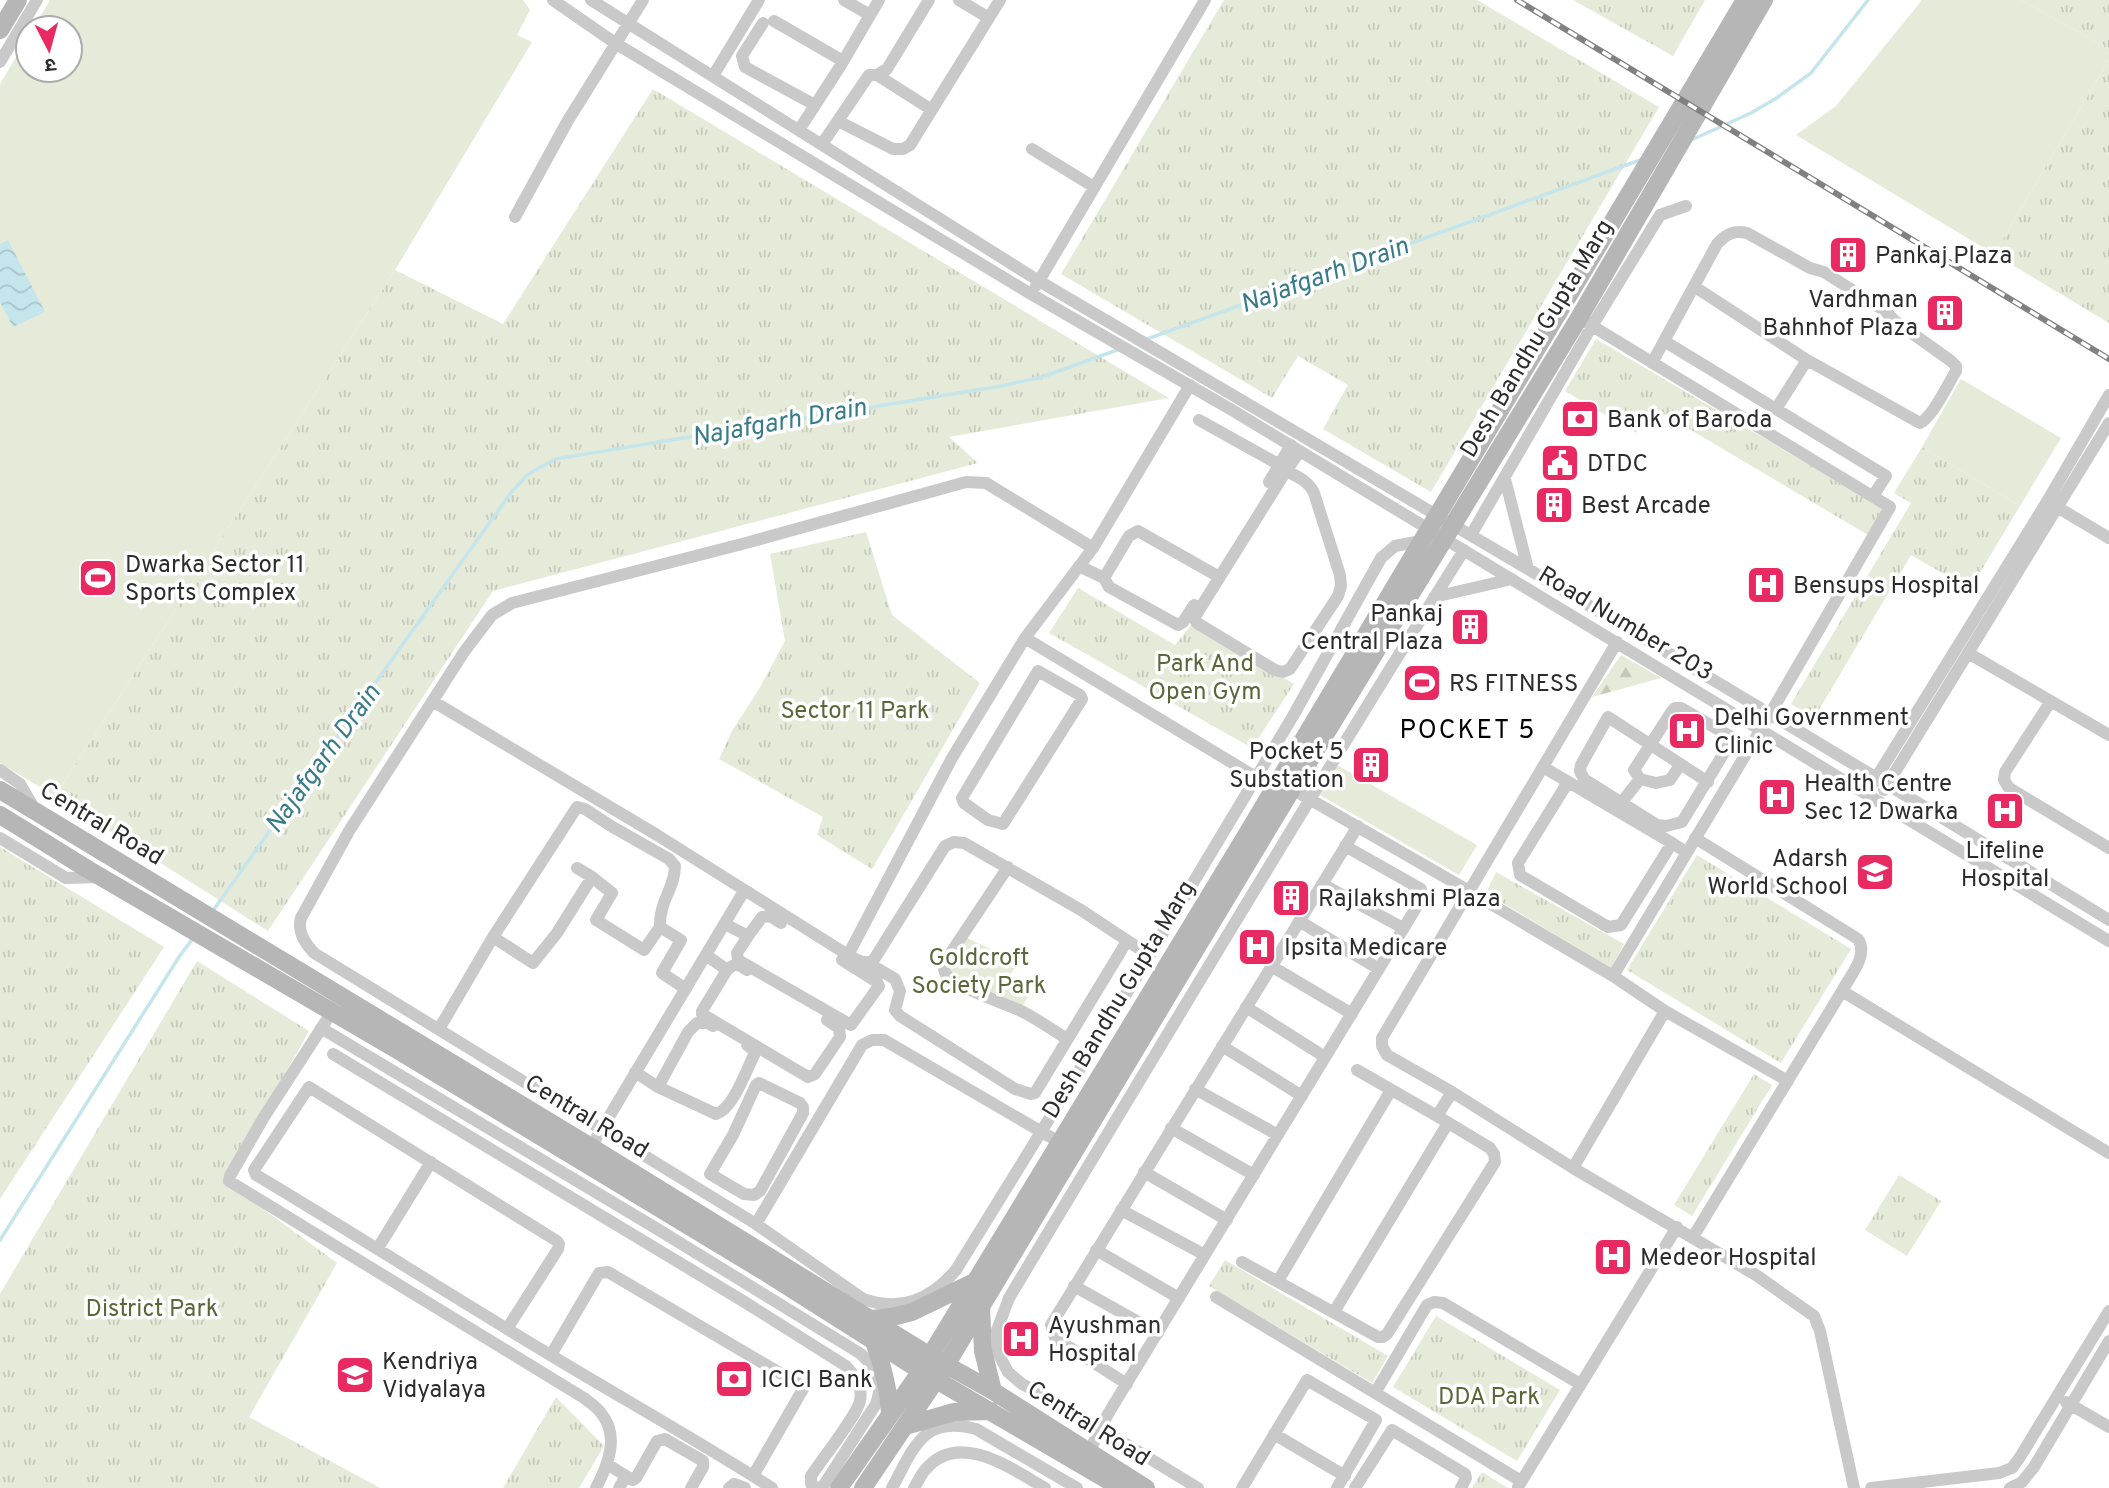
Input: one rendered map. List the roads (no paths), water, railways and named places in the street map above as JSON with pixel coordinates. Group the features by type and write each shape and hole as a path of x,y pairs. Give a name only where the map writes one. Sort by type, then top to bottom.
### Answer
{"street":[{"path":"0,30 18,0"},
{"path":"0,62 37,0"},
{"path":"553,0 615,43 1031,294 1436,530"},
{"path":"591,0 1039,281 1177,361 1436,530"},
{"path":"515,217 567,122 643,0"},
{"path":"844,0 870,15"},
{"path":"799,130 879,0"},
{"path":"822,144 869,75 877,75 887,69 929,0"},
{"path":"958,0 989,18"},
{"path":"838,121 893,149 903,149 909,145 1000,0"},
{"path":"1031,294 1205,0"},
{"name":"Desh Bandhu Gupta Marg","path":"839,1488 890,1415 933,1368 981,1306 1292,789 1436,530 1745,0"},
{"name":"Desh Bandhu Gupta Marg","path":"863,1488 905,1426 974,1282 1274,788 1436,530 1585,322 1661,177 1764,0"},
{"path":"713,76 757,1"},
{"path":"815,105 745,67 742,56 768,22 843,61"},
{"path":"877,75 932,110"},
{"path":"1032,149 1094,187"},
{"path":"1471,535 1505,479 1585,322 1660,215 1686,206"},
{"path":"1652,363 1717,243 1724,236 1739,231 1810,268 1825,272 1885,311 1956,366 1956,372 1931,412 1920,423 1807,360 1695,287"},
{"path":"1585,322 1890,508 1612,976"},
{"path":"1664,341 1886,475 1873,496"},
{"path":"1776,409 1807,360"},
{"path":"848,955 952,758 1024,638 1093,548 1190,386"},
{"path":"1867,793 2048,500 2109,395"},
{"path":"1199,420 1283,468 1304,479 1314,493 1340,575 1341,586 1338,596 1290,669 1283,672 1275,670 1195,620 1196,615 1283,468 1295,448"},
{"path":"1879,800 2109,424"},
{"path":"1079,566 1104,578 1109,587 1178,625 1183,622 1283,468"},
{"path":"1505,479 1528,569"},
{"path":"1093,548 986,482 966,482 742,544 512,603 492,615 464,652 349,831 300,918 305,943 314,953 756,1224 863,1298 881,1305 899,1304 922,1297 943,1286 956,1269 1256,778 1381,558 1395,546 1436,530"},
{"path":"2057,507 2109,538"},
{"name":"Road Number 203","path":"1436,530 1471,535 2109,920"},
{"name":"Road Number 203","path":"1436,530 1464,550 2109,941"},
{"path":"1104,578 1129,536 1138,531 1214,574"},
{"path":"1198,1488 1067,1408 1022,1384 1008,1372 998,1353 997,1330 1009,1298 1464,550"},
{"path":"1434,597 1512,579"},
{"path":"1024,638 1274,788"},
{"path":"1617,642 1382,1038 1381,1046 1387,1055 1756,1275 1814,1315 1820,1331 1854,1488"},
{"path":"1968,653 2109,735"},
{"path":"1038,671 1080,695 1082,699 1003,824 988,820 964,803 962,798 1038,671 1051,654"},
{"path":"2051,701 2005,772 2004,780 2009,788 2109,848"},
{"path":"434,702 613,808 848,955 895,979 900,991 895,1010 900,1016 1015,1089 1035,1093 1127,941"},
{"path":"1680,765 1671,780 1656,783 1640,779 1634,770 1672,711 1681,708 1733,738"},
{"path":"1707,782 1608,717 1580,771 1584,779 1657,825 1674,825 1686,817 1745,719"},
{"path":"1543,767 1686,852"},
{"path":"0,770 20,784 36,811"},
{"path":"1622,802 1640,779"},
{"path":"1568,782 1518,863 1520,875 1608,928 1621,925 1672,843"},
{"path":"1292,789 1788,1081"},
{"name":"Central Road","path":"0,790 870,1319 991,1411 1121,1488"},
{"path":"439,1029 493,937 577,807 585,809 669,859 675,866 675,875 659,914 660,928 644,950 596,920 612,893 577,868"},
{"name":"Central Road","path":"0,815 765,1272 874,1342 993,1391 1146,1488"},
{"path":"1128,1384 1055,1338 1051,1325 1358,826"},
{"path":"0,838 66,878 102,877"},
{"path":"1693,1237 1842,991 1863,946 1858,939 1695,838"},
{"path":"868,963 873,961 945,846 954,842 964,843 1008,867 1149,956"},
{"path":"1089,1452 1100,1428 1422,898 1421,889 1345,846"},
{"path":"1008,867 944,964 943,970 946,976 1027,1014 1067,1039"},
{"path":"493,937 533,963 557,933 593,877"},
{"path":"1322,884 1403,928"},
{"path":"591,1147 744,891"},
{"path":"770,916 877,982 878,990 854,1023 847,1024 738,960 737,953 748,936 762,917 770,916"},
{"path":"1299,920 1379,969"},
{"path":"724,924 748,936"},
{"path":"660,928 681,940 662,973 702,1011 704,1017 808,1077 813,1077 840,1037 839,1028 734,964 727,970 702,1011"},
{"path":"706,955 727,970"},
{"path":"1271,965 1352,1014"},
{"path":"1842,991 2109,1153"},
{"path":"374,1015 388,998"},
{"path":"1246,1007 1325,1057"},
{"path":"332,1011 264,1117 230,1175 230,1182 584,1398 601,1412 610,1429 612,1446 596,1488"},
{"path":"1573,1168 1665,1011"},
{"path":"635,1072 657,1087 716,1114 722,1112 732,1101 755,1051 707,1023 697,1023 688,1032 657,1087"},
{"path":"321,1028 861,1354 879,1376 880,1390 876,1404 820,1488 811,1484 811,1476 855,1412 860,1400 860,1386 856,1376 846,1366 755,1308 333,1054"},
{"path":"756,1224 862,1045 872,1040 884,1040 1059,1142"},
{"path":"1222,1046 1302,1096"},
{"path":"1242,1262 1378,1337 1383,1337 1495,1161 1490,1148 1357,1070"},
{"path":"700,1191 710,1174 733,1135 756,1085 759,1083 800,1103 803,1113 760,1191 754,1195 744,1194 710,1174"},
{"path":"507,1329 558,1249 557,1241 309,1087 254,1170 256,1175 507,1329 772,1488"},
{"path":"1195,1089 1278,1135"},
{"path":"1278,1281 1391,1090"},
{"path":"1437,1116 1452,1092"},
{"path":"423,1108 431,1094"},
{"path":"1334,1312 1448,1123"},
{"path":"1171,1128 1254,1175"},
{"path":"378,1248 431,1162"},
{"path":"1144,1172 1227,1220"},
{"path":"603,1217 612,1202"},
{"path":"1121,1210 1205,1255"},
{"path":"1216,1297 1403,1410 1519,1485 1676,1227"},
{"path":"1096,1250 1179,1298"},
{"path":"551,1355 600,1273 608,1272 802,1386 803,1389 753,1476"},
{"path":"870,1319 912,1312 974,1282"},
{"path":"1074,1286 1158,1333"},
{"path":"1416,1287 1434,1302"},
{"path":"1337,1488 1376,1420 1380,1396 1427,1304 1443,1303 1580,1384"},
{"path":"981,1306 983,1351 993,1391"},
{"path":"1871,1488 1999,1473 2012,1468 2109,1311"},
{"path":"2010,1488 2022,1482 2034,1467 2109,1341"},
{"path":"874,1342 885,1371 890,1415"},
{"path":"1242,1488 1307,1380 1376,1420"},
{"path":"2057,1397 2109,1427"},
{"path":"1052,1429 1067,1408"},
{"path":"1354,1488 1403,1410"},
{"path":"905,1426 954,1412 991,1411"},
{"path":"892,1488 919,1440 944,1425 958,1424 976,1429 1076,1488"},
{"path":"1392,1430 1465,1474 1465,1482 1461,1488"},
{"path":"1274,1434 1345,1476"},
{"path":"607,1464 633,1480 657,1441 665,1439 703,1461 704,1466 691,1488"},
{"path":"914,1488 926,1468 944,1455 961,1452 981,1454 1045,1488"},
{"path":"619,1488 626,1476"},
{"path":"730,1488 734,1484 745,1488"}],"water":[{"path":"8,240 45,312 13,327 0,302 0,244"}],"waterway":[{"name":"Najafgarh Drain","path":"1689,141 1751,113 1811,73 1868,0"},
{"name":"Najafgarh Drain","path":"1147,339 1643,159"},
{"name":"Najafgarh Drain","path":"212,912 510,494 527,475 555,459 1001,386 1042,377 1120,349"},
{"name":"Najafgarh Drain","path":"0,1240 193,938"}],"railway":[{"path":"1517,0 2109,359"}],"place":[{"name":"Pankaj Plaza","path":"1848,255"},
{"name":"Vardhman Bahnhof Plaza","path":"1945,313"},
{"name":"Bank of Baroda","path":"1580,419"},
{"name":"DTDC","path":"1560,463"},
{"name":"Best Arcade","path":"1554,505"},
{"name":"Dwarka Sector 11 Sports Complex","path":"98,578"},
{"name":"Bensups Hospital","path":"1766,585"},
{"name":"Pankaj Central Plaza","path":"1470,627"},
{"name":"RS FITNESS","path":"1422,683"},
{"name":"Delhi Government Clinic","path":"1687,731"},
{"name":"Pocket 5 Substation","path":"1371,765"},
{"name":"Health Centre Sec 12 Dwarka","path":"1777,797"},
{"name":"Lifeline Hospital","path":"2005,811"},
{"name":"Adarsh World School","path":"1875,872"},
{"name":"Rajlakshmi Plaza","path":"1291,898"},
{"name":"Ipsita Medicare","path":"1257,947"},
{"name":"Medeor Hospital","path":"1613,1257"},
{"name":"Ayushman Hospital","path":"1021,1339"},
{"name":"Kendriya Vidyalaya","path":"355,1375"},
{"name":"ICICI Bank","path":"734,1379"}],"district":[{"name":"POCKET 5","path":"1468,729"}],"park label":[{"name":"Park And Open Gym","path":"1205,677"},
{"name":"Sector 11 Park","path":"855,710"},
{"name":"Goldcroft Society Park","path":"979,971"},
{"name":"District Park","path":"152,1308"},
{"name":"DDA Park","path":"1489,1396"}]}
